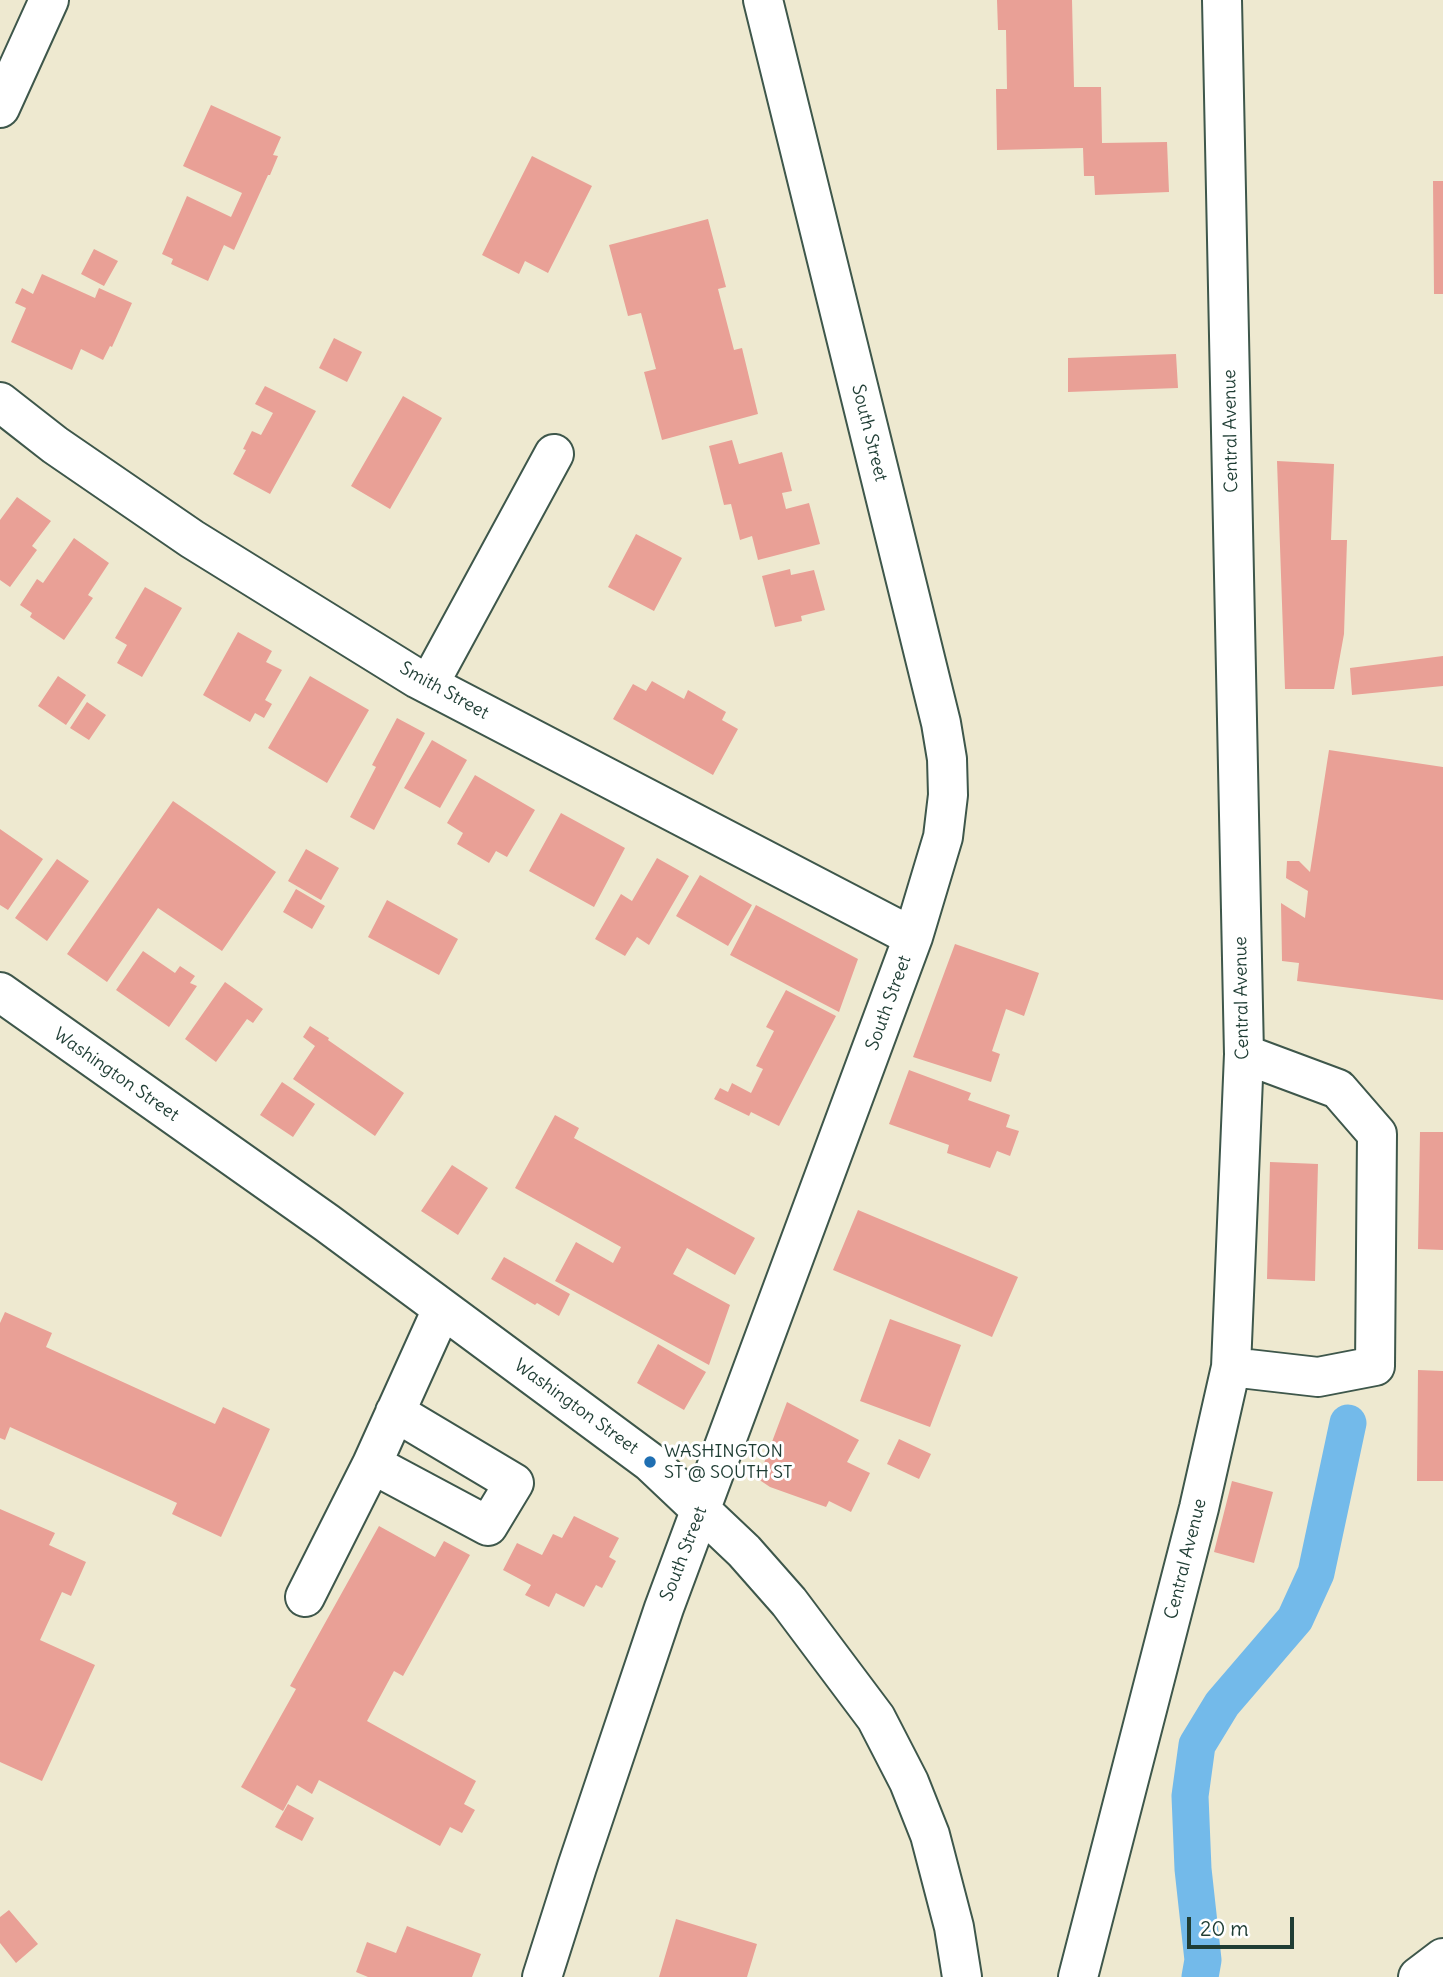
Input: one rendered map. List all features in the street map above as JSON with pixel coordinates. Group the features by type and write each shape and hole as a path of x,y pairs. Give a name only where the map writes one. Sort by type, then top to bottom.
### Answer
{"street":[{"path":"0,108 49,0"},
{"name":"South Street","path":"542,1977 656,1633 914,937 943,837 948,795 947,759 941,723 763,0"},
{"name":"Central Avenue","path":"1078,1977 1199,1508 1231,1367 1244,1054 1222,0"},
{"name":"Smith Street","path":"0,402 55,445 192,540 429,684 914,937"},
{"path":"429,684 554,454"},
{"name":"Washington Street","path":"0,992 327,1223 650,1462 744,1551 789,1602 876,1718 909,1782 930,1835 954,1927 961,1977"},
{"path":"1231,1367 1318,1377 1375,1366 1377,1134 1338,1089 1244,1054"},
{"path":"305,1597 372,1464 442,1309"},
{"path":"372,1464 488,1527 514,1483 395,1412"},
{"path":"1418,1977 1443,1958"}],"building":[{"path":"997,0 1072,0 1074,87 1101,87 1102,143 1167,142 1169,192 1095,195 1094,176 1084,176 1083,148 997,150 996,89 1007,89 1006,30 998,30"},
{"path":"211,105 281,137 273,155 278,156 234,250 224,245 208,281 171,264 173,259 162,254 187,196 231,217 242,193 183,166"},
{"path":"532,156 592,186 548,273 525,261 519,274 482,255"},
{"path":"1433,181 1443,181 1443,294 1434,294"},
{"path":"708,219 726,287 718,289 734,350 742,348 758,414 662,440 644,372 656,369 641,313 628,316 609,245"},
{"path":"94,249 118,261 104,286 81,274"},
{"path":"42,274 95,298 99,288 132,303 112,347 110,346 103,360 81,349 72,370 11,342 26,308 15,303 22,288 33,294"},
{"path":"334,338 362,352 347,382 319,368"},
{"path":"1176,354 1178,388 1068,392 1068,358"},
{"path":"265,386 316,411 270,494 233,474 246,450 243,449 252,431 261,435 273,413 255,404"},
{"path":"403,396 442,418 390,509 351,486"},
{"path":"732,440 739,464 782,452 792,491 782,493 786,509 809,503 820,544 758,560 752,536 740,540 731,504 724,505 709,446"},
{"path":"1277,461 1334,464 1331,540 1347,540 1344,634 1334,689 1285,689"},
{"path":"17,497 51,521 32,546 37,550 10,587 0,580 0,520"},
{"path":"636,534 682,558 654,611 608,587"},
{"path":"74,538 109,563 88,595 93,598 64,640 30,617 32,613 20,605 37,579 43,583"},
{"path":"790,569 791,575 814,570 825,610 801,616 802,621 775,627 762,576"},
{"path":"145,587 182,608 142,677 117,663 127,645 115,638"},
{"path":"238,632 272,651 266,662 282,670 265,700 272,704 264,718 255,713 250,722 203,695"},
{"path":"1443,656 1443,686 1352,695 1350,668"},
{"path":"58,676 86,695 66,725 38,706"},
{"path":"310,676 369,710 327,783 268,748"},
{"path":"652,681 684,699 688,690 726,712 722,720 738,729 713,775 613,719 633,684 646,691"},
{"path":"87,702 106,715 89,740 70,728"},
{"path":"397,718 425,733 374,830 350,817 376,767 372,765"},
{"path":"432,740 467,760 440,808 404,788"},
{"path":"1329,750 1443,767 1443,1000 1297,981 1299,963 1282,961 1281,903 1305,918 1308,891 1286,878 1287,861 1299,861 1310,872"},
{"path":"475,775 535,810 507,857 496,851 489,863 457,844 463,833 447,823"},
{"path":"173,801 276,872 222,951 158,908 107,982 67,954"},
{"path":"561,813 625,848 594,907 529,871"},
{"path":"0,829 43,859 8,910 0,905"},
{"path":"306,849 339,868 321,900 288,881"},
{"path":"657,858 689,876 649,945 637,937 625,956 595,939 621,894 632,901"},
{"path":"57,859 89,881 47,941 15,918"},
{"path":"700,875 752,905 728,946 676,916"},
{"path":"296,889 325,906 312,929 283,912"},
{"path":"387,900 458,939 439,975 368,937"},
{"path":"756,905 858,959 839,1012 730,955"},
{"path":"955,944 1039,973 1024,1016 1006,1009 992,1051 1000,1054 991,1082 913,1057"},
{"path":"143,951 175,973 180,966 195,976 190,983 197,986 169,1027 116,990"},
{"path":"225,982 263,1009 253,1023 247,1019 216,1062 185,1039"},
{"path":"786,990 836,1016 779,1126 751,1112 749,1116 714,1099 720,1088 728,1092 732,1083 751,1093 763,1069 756,1066 774,1031 766,1027"},
{"path":"310,1026 404,1093 375,1136 293,1079 315,1046 303,1037"},
{"path":"909,1070 971,1093 968,1100 1010,1115 1006,1127 1019,1131 1010,1156 997,1151 990,1168 947,1153 949,1145 889,1124"},
{"path":"282,1082 315,1104 293,1137 260,1115"},
{"path":"555,1115 579,1128 574,1138 755,1238 735,1275 687,1248 673,1274 730,1305 709,1365 555,1281 576,1242 613,1263 621,1247 515,1188"},
{"path":"1420,1132 1443,1132 1443,1250 1418,1249"},
{"path":"1270,1162 1318,1164 1315,1281 1267,1279"},
{"path":"452,1165 488,1188 458,1235 421,1211"},
{"path":"858,1210 1018,1277 992,1337 833,1270"},
{"path":"504,1257 570,1294 559,1316 491,1279"},
{"path":"5,1312 52,1333 46,1347 215,1424 223,1407 270,1429 221,1537 172,1514 177,1503 10,1427 5,1440 0,1438 0,1323"},
{"path":"890,1319 961,1345 930,1427 860,1401"},
{"path":"658,1344 706,1372 684,1410 637,1383"},
{"path":"1418,1370 1443,1371 1443,1481 1417,1481"},
{"path":"787,1402 859,1440 847,1462 870,1473 851,1512 829,1501 826,1507 770,1487 758,1479"},
{"path":"899,1439 931,1454 919,1479 887,1464"},
{"path":"1232,1481 1273,1492 1254,1563 1214,1552"},
{"path":"0,1509 55,1533 49,1545 86,1562 71,1596 62,1592 40,1640 95,1665 42,1781 0,1762"},
{"path":"574,1516 619,1538 609,1557 616,1561 602,1588 596,1585 584,1607 556,1593 549,1607 525,1595 531,1585 503,1570 517,1543 542,1555 553,1534 562,1538"},
{"path":"379,1526 435,1557 444,1541 470,1555 403,1676 394,1671 367,1721 476,1781 464,1804 475,1810 462,1833 450,1827 440,1846 319,1780 312,1794 297,1785 283,1811 241,1787 296,1689 290,1686"},
{"path":"288,1804 314,1818 302,1841 275,1827"},
{"path":"9,1910 38,1944 16,1963 0,1943 0,1917"},
{"path":"676,1919 757,1944 747,1977 659,1977"},
{"path":"407,1926 481,1954 472,1977 368,1977 356,1972 367,1942 396,1953"}],"waterway":[{"path":"1200,1977 1203,1960 1193,1869 1190,1796 1197,1745 1222,1704 1295,1619 1316,1573 1348,1423"}],"place":[{"name":"WASHINGTON ST @ SOUTH ST","path":"650,1462"}]}
